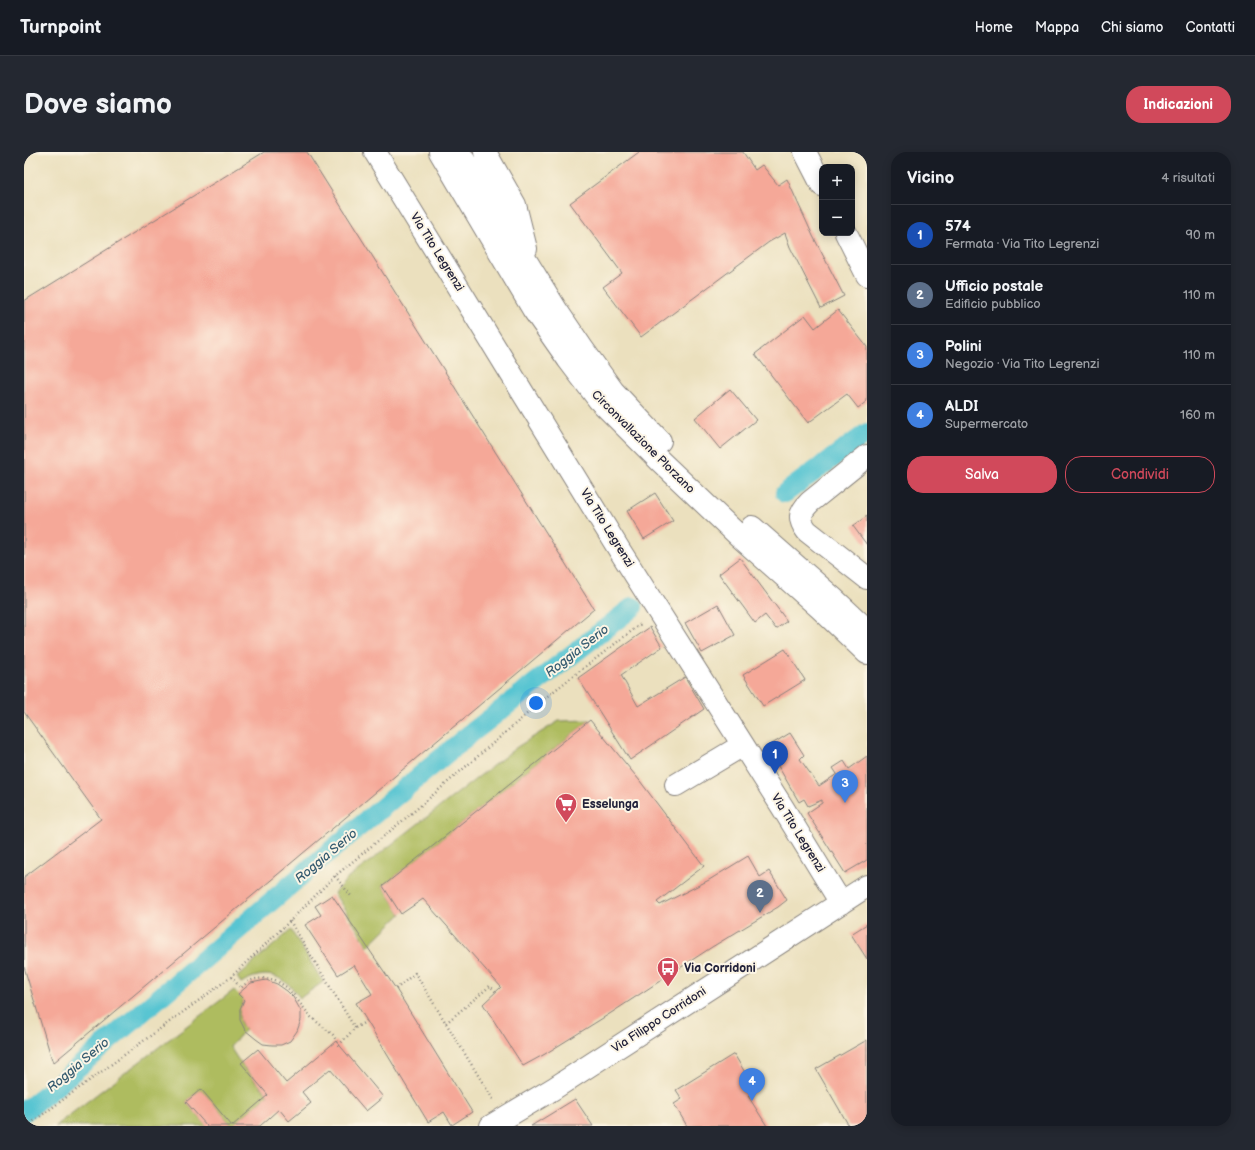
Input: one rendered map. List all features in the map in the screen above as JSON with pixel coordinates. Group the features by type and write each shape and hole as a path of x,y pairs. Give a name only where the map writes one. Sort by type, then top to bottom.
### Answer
{"main road":[{"name":"Via Tito Legrenzi","path":"375,152 620,551 783,808 841,903"},
{"name":"Circonvallazione Plorzano","path":"440,152 533,308 568,359 599,400 659,460 867,652"},
{"name":"Circonvallazione Plorzano","path":"459,152 557,311 613,391 671,452 867,630"},
{"path":"485,152 515,205 531,270"},
{"path":"805,152 819,179"},
{"path":"848,236 867,275"},
{"path":"867,456 804,507 800,516 802,524 807,531 867,578"},
{"path":"676,785 743,745"},
{"name":"Via Filippo Corridoni","path":"498,1122 553,1089 867,886"}],"path":[{"path":"27,1126 232,977 335,876 412,813 550,694 659,611"},
{"path":"335,876 351,896"},
{"path":"290,921 355,1028"},
{"path":"396,989 415,973 446,1023 498,1122"},
{"path":"232,977 241,988 249,981 266,978 275,980 288,988 311,1018 333,1035 339,1046 355,1028 367,1021"},
{"path":"446,1023 490,986 496,992"}],"green space":[{"path":"590,720 383,886 401,914 368,946 334,893 347,879 517,747 559,721"},
{"path":"291,930 323,982 300,998 288,984 274,976 259,976 250,978 241,983 237,977"},
{"path":"234,990 244,1000 241,1008 240,1019 245,1030 230,1047 241,1064 268,1095 232,1126 201,1089 186,1102 207,1126 55,1126"}],"building":[{"path":"264,152 307,152 594,609 53,1063 24,967 24,877 101,819 24,712 24,301"},
{"path":"639,152 743,152 755,170 762,165 778,185 787,179 813,236 844,296 821,308 790,247 785,233 769,242 641,337 603,287 622,273 570,203"},
{"path":"838,310 867,347 867,401 858,408 847,394 808,423 755,354 805,315 815,328"},
{"path":"730,389 756,420 720,449 695,418"},
{"path":"655,493 673,521 644,539 627,511"},
{"path":"867,516 867,545 853,526"},
{"path":"740,558 787,621 776,629 765,615 755,623 719,574"},
{"path":"718,604 735,635 702,653 685,623"},
{"path":"650,627 662,647 621,675 638,706 685,677 704,709 630,760 578,678"},
{"path":"785,649 805,680 763,706 743,675"},
{"path":"590,720 640,781 704,866 657,902 660,905 709,880 748,856 760,877 769,871 787,900 611,1013 523,1066 483,1004 501,987 423,899 401,914 383,886"},
{"path":"790,733 804,755 800,759 819,786 837,774 833,768 844,761 849,769 867,756 867,860 845,873 807,813 822,803 822,800 808,806 804,799 799,802 767,747"},
{"path":"332,895 396,989 472,1112 452,1125 444,1112 428,1122 356,1003 372,994 354,965 338,975 305,925 321,915 315,906"},
{"path":"867,924 867,959 851,934"},
{"path":"266,980 277,984 287,991 293,997 301,1011 301,1020 297,1031 290,1041 281,1045 263,1044 245,1030 240,1020 240,1009 244,1000 238,994 251,983"},
{"path":"867,1040 867,1123 862,1126 849,1126 816,1069"},
{"path":"336,1041 383,1097 366,1111 330,1069 302,1092 311,1103 289,1121 279,1109 260,1126 232,1126 268,1095 241,1063 258,1049 286,1083"},
{"path":"734,1054 756,1091 748,1096 767,1126 687,1126 674,1104 682,1099 676,1090"},
{"path":"201,1089 232,1126 207,1126 186,1102"},
{"path":"575,1099 593,1126 531,1126"}],"waterway":[{"name":"Roggia Serio","path":"785,493 867,433"},
{"name":"Roggia Serio","path":"24,1112 465,738 633,607"}],"place":[{"name":"574","path":"775,774"},
{"name":"Polini","path":"845,803"},
{"name":"Esselunga","path":"566,824"},
{"name":"Ufficio postale","path":"760,913"},
{"name":"Via Corridoni","path":"668,988"},
{"name":"ALDI","path":"752,1101"}]}
